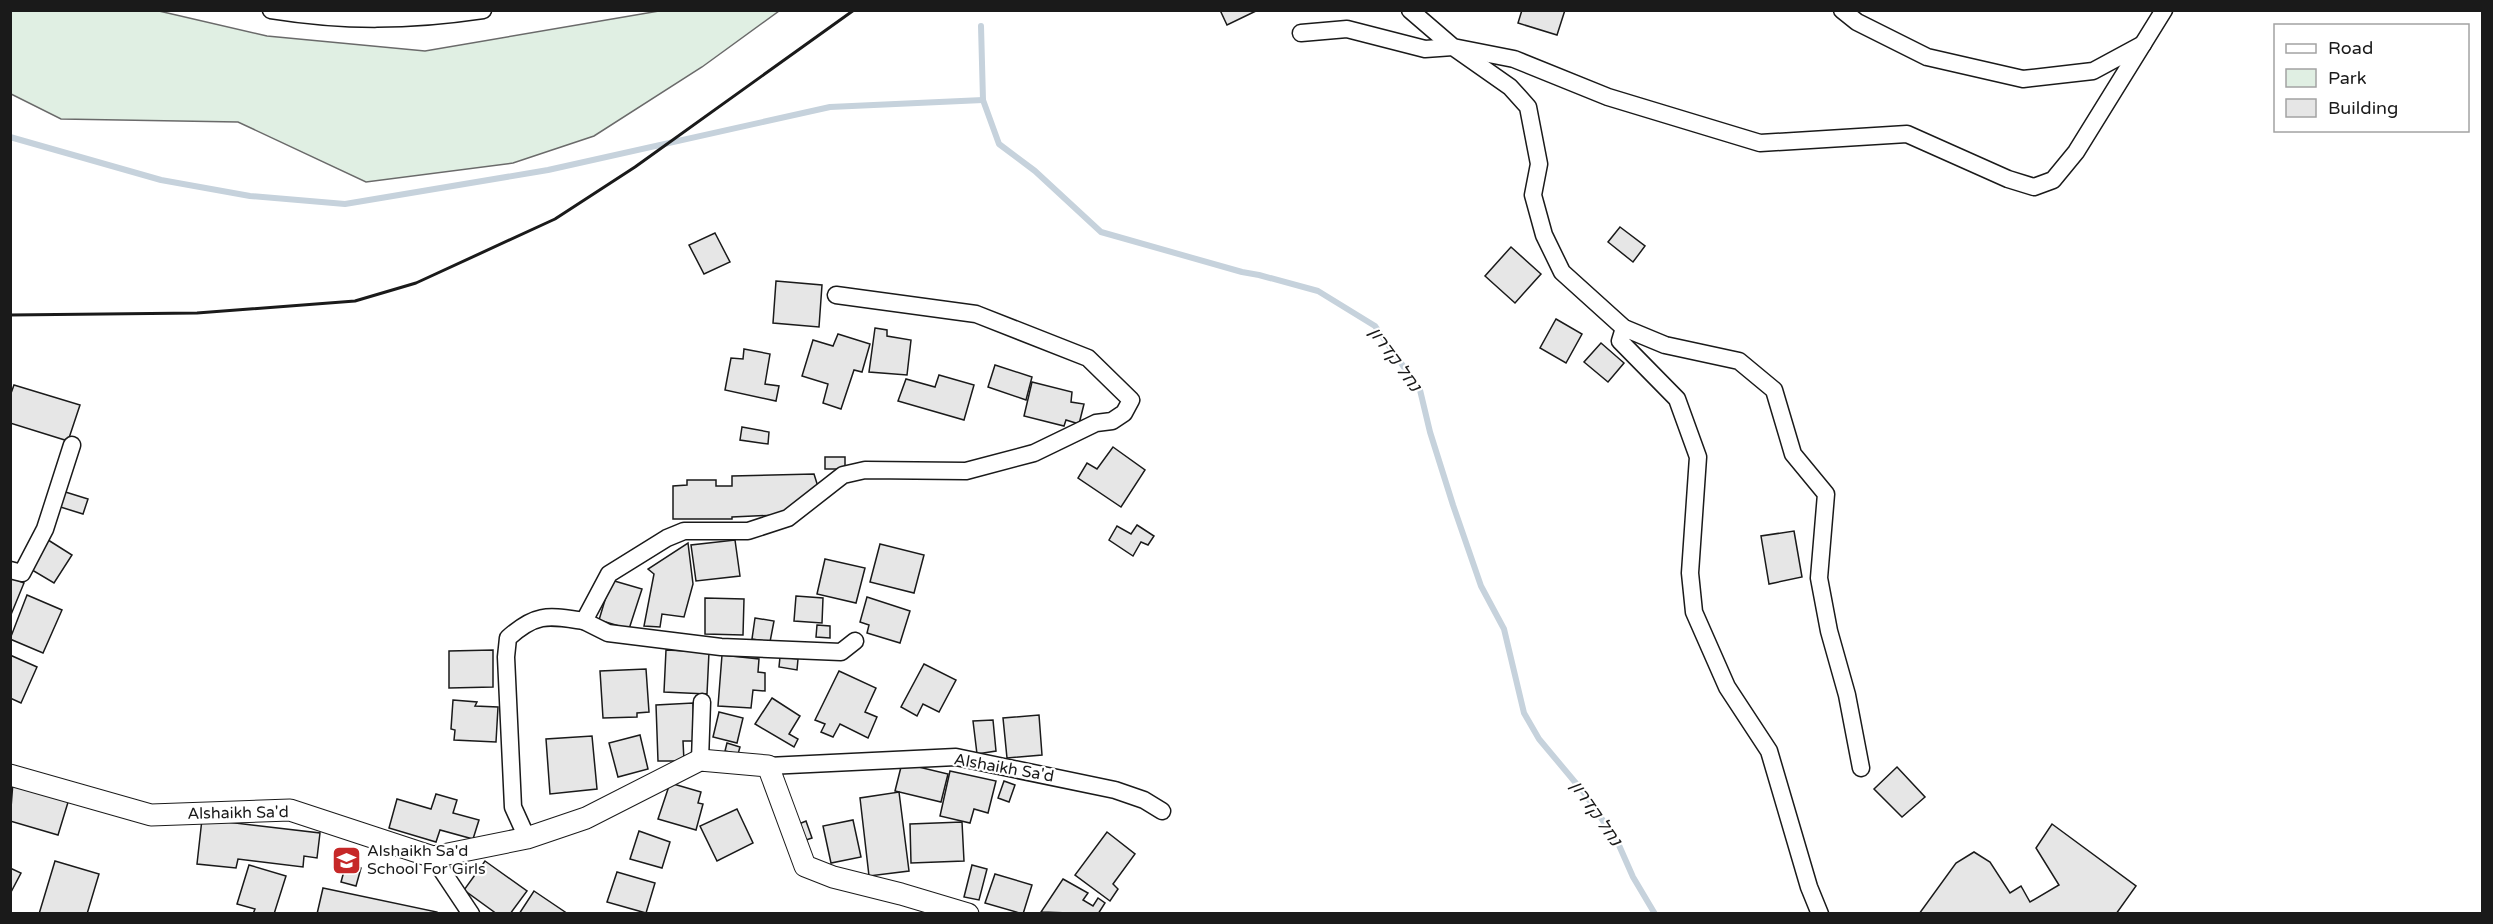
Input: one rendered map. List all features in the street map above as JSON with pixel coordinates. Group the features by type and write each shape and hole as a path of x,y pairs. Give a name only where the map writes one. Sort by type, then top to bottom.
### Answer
{"street":[{"path":"271,10 353,20 431,18 483,10"},
{"path":"1410,10 1453,47 1510,87 1528,107 1539,164 1533,195 1544,235 1562,272 1624,328 1665,345 1739,361 1774,390 1793,454 1826,494 1819,578 1829,632 1847,695 1862,768"},
{"path":"1842,10 1857,22 1927,57 2023,80 2093,71 2144,43"},
{"path":"1301,33 1347,29 1425,49 1453,47 1514,59 1608,97 1760,143 1907,134 2034,187 2053,180 2076,152 2164,10"},
{"path":"584,621 609,573 667,538 684,531 748,531 788,518 843,475 865,470 966,471 1034,453 1086,428 1112,421 1124,413 1131,400 1088,358 976,314 836,295"},
{"path":"1624,328 1620,341 1677,399 1698,457 1690,573 1694,612 1727,687 1769,751 1809,887 1820,914"},
{"path":"10,570 22,573 45,529 72,445"},
{"path":"527,838 513,807 506,657 508,638 521,627 546,616 584,621 608,633 721,647 841,652 855,641"},
{"path":"700,760 702,702"},
{"name":"Alshaikh Sa'd","path":"10,775 151,815 290,810 433,857 527,838 586,818 700,760 768,766 956,757 1115,790 1144,800 1162,811"},
{"path":"768,766 805,866 834,877 968,914"},
{"path":"433,857 471,914"}],"green space":[{"path":"10,11 159,11 267,36 425,51 659,11 779,11 702,67 594,136 513,163 366,182 238,122 61,119 11,94"}],"building":[{"path":"1220,10 1258,10 1227,25"},
{"path":"1522,10 1565,10 1557,35 1518,23"},
{"path":"1620,227 1645,246 1633,262 1608,242"},
{"path":"715,233 730,262 704,274 689,245"},
{"path":"1511,247 1541,274 1515,303 1485,276"},
{"path":"776,281 822,285 819,327 773,323"},
{"path":"1556,319 1582,334 1566,363 1540,348"},
{"path":"875,328 887,330 887,336 911,340 907,375 869,372"},
{"path":"838,334 870,344 862,372 854,370 841,409 823,403 828,384 802,376 813,340 833,346"},
{"path":"1601,343 1624,363 1608,382 1584,362"},
{"path":"744,349 770,354 765,384 779,386 776,401 725,390 731,358 743,359"},
{"path":"995,365 1032,377 1026,400 988,387"},
{"path":"939,375 974,385 964,420 898,401 906,379 935,387"},
{"path":"1032,382 1072,392 1071,402 1084,404 1079,424 1066,420 1064,426 1024,416"},
{"path":"14,385 80,405 68,441 10,423 10,396"},
{"path":"742,427 769,432 768,444 740,440"},
{"path":"1113,447 1145,470 1121,507 1078,478 1087,463 1097,469"},
{"path":"825,457 845,457 845,469 825,469"},
{"path":"814,474 819,490 778,515 732,517 732,519 673,519 673,486 687,485 687,480 716,480 716,486 732,486 732,476"},
{"path":"59,490 88,499 83,514 54,505"},
{"path":"1137,525 1154,536 1148,545 1141,542 1133,556 1109,540 1117,526 1131,534"},
{"path":"1794,531 1802,577 1769,584 1761,536"},
{"path":"45,538 72,555 54,583 27,567"},
{"path":"735,540 740,576 696,581 691,545"},
{"path":"688,543 693,584 684,617 662,614 660,627 644,626 654,574 648,569"},
{"path":"880,544 924,555 914,593 870,582"},
{"path":"825,559 865,568 856,603 817,594"},
{"path":"10,577 24,583 10,617"},
{"path":"611,580 642,589 629,629 599,620"},
{"path":"27,595 62,610 43,653 10,639"},
{"path":"796,596 823,598 822,623 794,621"},
{"path":"867,597 910,611 900,643 867,633 869,625 860,622"},
{"path":"705,598 744,599 743,635 705,634"},
{"path":"755,618 774,621 770,642 752,639"},
{"path":"817,625 830,626 830,638 816,637"},
{"path":"493,650 493,687 449,688 449,651"},
{"path":"666,650 709,652 707,694 664,692"},
{"path":"10,655 37,667 21,703 10,698"},
{"path":"722,655 759,659 758,672 765,673 765,691 753,690 751,708 718,706"},
{"path":"780,657 798,659 797,670 779,667"},
{"path":"924,664 956,680 939,712 923,704 917,716 901,707"},
{"path":"646,669 649,712 637,713 637,717 603,718 600,671"},
{"path":"839,671 876,688 865,712 877,717 868,738 840,724 833,737 821,732 825,724 815,720"},
{"path":"772,698 800,716 789,734 798,739 794,747 755,724"},
{"path":"453,700 477,702 475,706 498,707 496,742 454,740 455,730 451,729"},
{"path":"693,703 694,741 683,741 684,761 658,761 656,705"},
{"path":"719,712 743,718 737,743 713,737"},
{"path":"1039,715 1042,755 1007,758 1003,718"},
{"path":"993,720 996,751 977,754 973,721"},
{"path":"640,735 648,769 618,777 609,743"},
{"path":"592,736 597,789 550,794 546,739"},
{"path":"727,743 740,747 738,754 725,751"},
{"path":"902,763 948,774 941,802 895,791"},
{"path":"1897,767 1925,797 1902,817 1874,789"},
{"path":"950,771 996,781 988,813 974,809 970,823 940,816"},
{"path":"1004,781 1015,785 1009,802 998,798"},
{"path":"13,782 69,799 58,835 10,821"},
{"path":"670,783 701,792 698,803 703,804 696,830 658,819"},
{"path":"899,792 909,871 869,876 860,798"},
{"path":"436,794 457,800 453,813 479,820 473,839 440,830 436,842 389,828 397,799 431,809"},
{"path":"737,809 753,843 717,861 700,826"},
{"path":"202,819 320,833 317,858 304,856 303,867 238,859 236,868 197,864"},
{"path":"853,820 861,857 831,863 823,826"},
{"path":"806,821 812,838 800,842 794,826"},
{"path":"962,822 964,861 911,863 910,824"},
{"path":"2052,824 2136,886 2116,914 1919,914 1956,863 1974,852 1990,862 2010,893 2021,886 2030,902 2059,885 2036,848"},
{"path":"639,831 670,842 662,868 630,859"},
{"path":"1107,832 1135,854 1113,884 1118,889 1110,901 1075,875"},
{"path":"55,861 99,874 87,914 39,914"},
{"path":"485,861 527,891 510,914 497,914 464,890"},
{"path":"346,864 361,868 356,886 341,882"},
{"path":"249,865 286,876 274,914 253,914 255,909 237,904"},
{"path":"972,865 987,869 979,900 964,897"},
{"path":"10,868 21,873 10,894"},
{"path":"617,872 655,883 646,913 607,902"},
{"path":"995,874 1032,885 1023,914 985,903"},
{"path":"1063,879 1088,893 1083,900 1093,906 1098,898 1105,903 1098,914 1041,912"},
{"path":"323,888 437,912 437,914 317,914"},
{"path":"534,891 568,914 519,914"}],"waterway":[{"name":"נחל קדרון","path":"981,26 983,100 999,144 1035,171 1101,232 1318,291 1375,326 1420,390 1430,432 1481,586 1504,629 1524,713 1539,739 1585,794 1618,843 1633,877 1655,914"},
{"path":"10,137 161,180 250,196 345,204 548,170 830,107 983,100"}],"wall":[{"path":"10,315 197,313 355,301 416,283 555,219 635,167 854,10"}],"place":[{"name":"Alshaikh Sa'd School For Girls","path":"346,860"}]}
